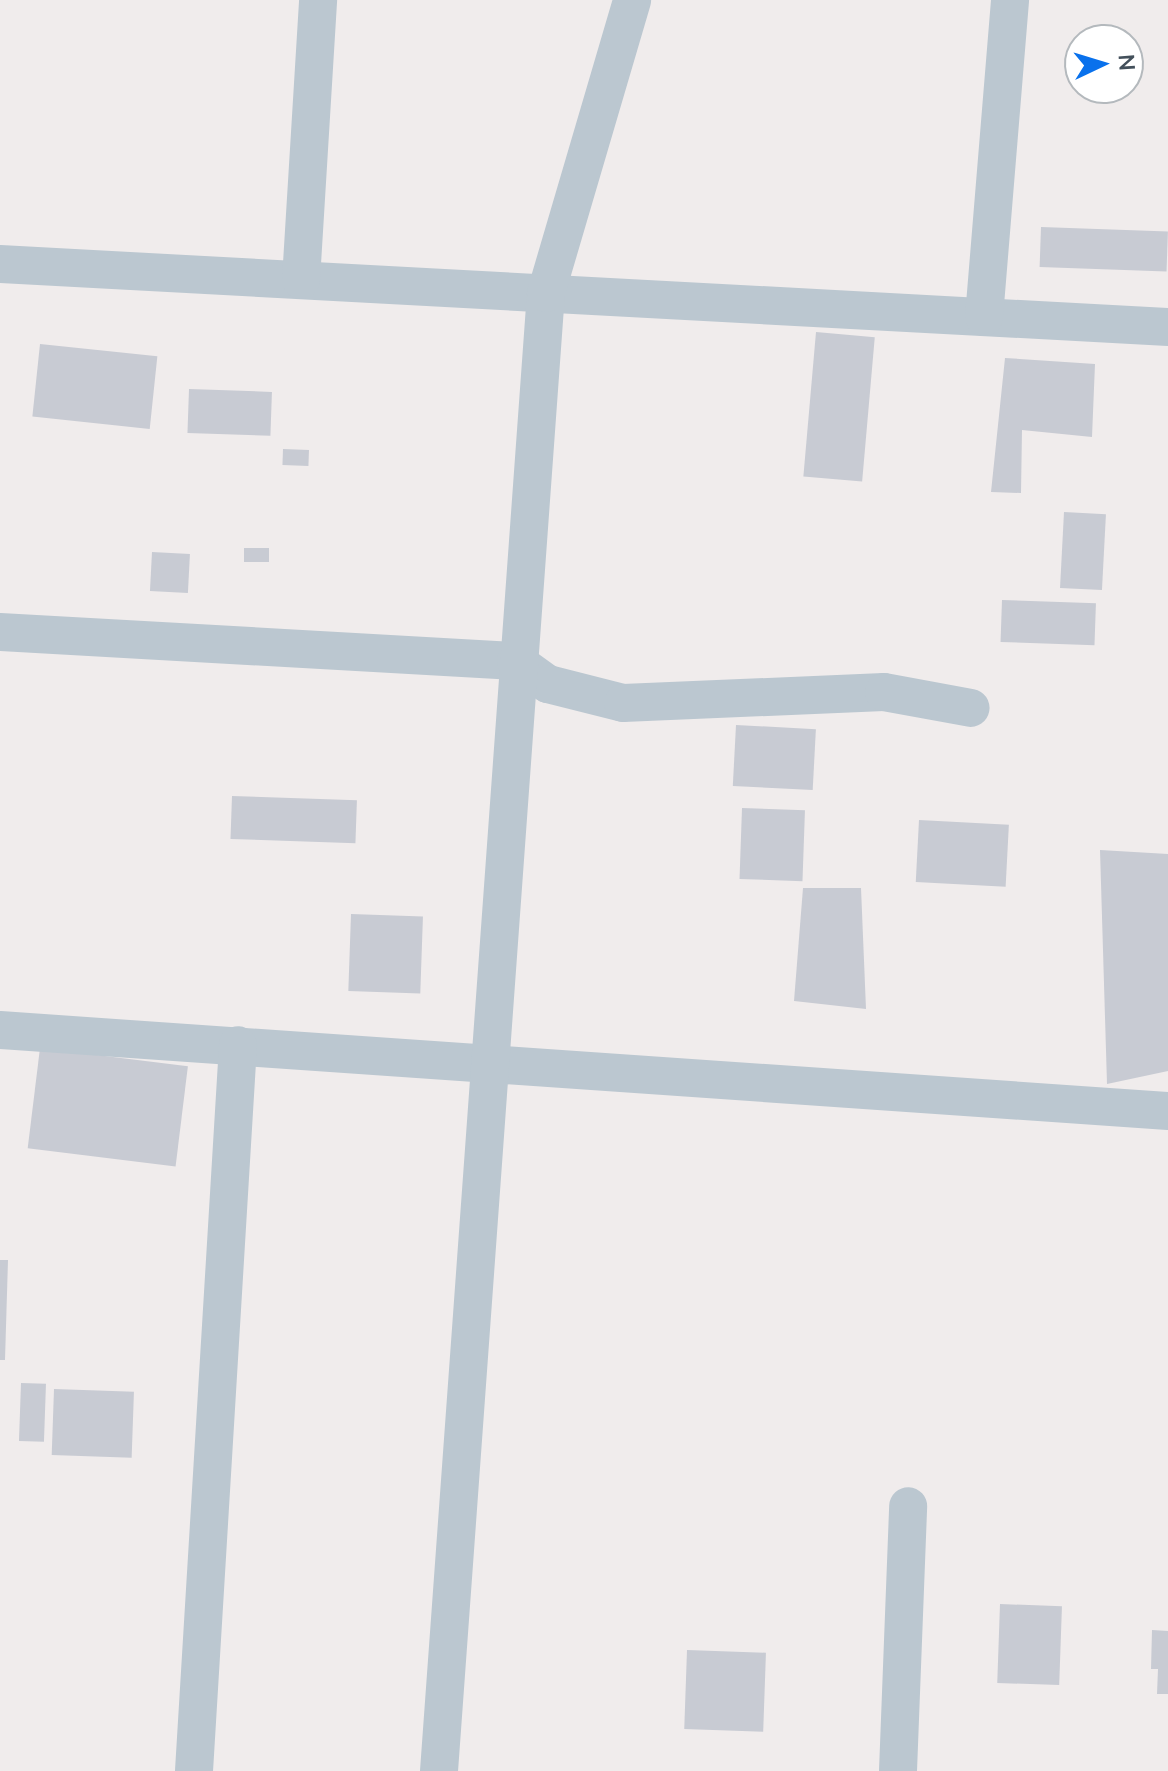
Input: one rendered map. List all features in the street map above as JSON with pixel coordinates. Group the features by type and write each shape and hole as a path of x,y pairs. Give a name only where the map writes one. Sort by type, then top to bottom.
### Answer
{"street":[{"path":"301,280 318,0"},
{"path":"439,1771 496,1061 516,661 546,293 632,0"},
{"path":"984,317 1010,0"},
{"path":"0,264 1168,327"},
{"path":"0,632 516,661 548,684 623,703 884,692 971,708"},
{"path":"0,1030 496,1061 1168,1111"},
{"path":"194,1771 238,1045"},
{"path":"898,1771 908,1506"}],"building":[{"path":"1041,227 1168,231 1167,271 1040,267"},
{"path":"816,332 875,337 862,482 803,476"},
{"path":"40,344 157,356 150,429 32,417"},
{"path":"1005,358 1095,364 1092,437 1022,430 1021,493 991,492"},
{"path":"189,389 272,392 270,436 187,433"},
{"path":"283,449 309,450 308,466 282,465"},
{"path":"1064,512 1106,514 1102,590 1060,588"},
{"path":"244,548 269,548 269,562 244,562"},
{"path":"152,552 190,554 188,593 150,591"},
{"path":"1002,600 1096,603 1094,645 1001,642"},
{"path":"736,725 816,729 813,790 733,786"},
{"path":"232,796 357,800 355,843 230,839"},
{"path":"742,808 805,810 802,881 740,879"},
{"path":"919,820 1009,825 1006,887 916,882"},
{"path":"1100,850 1168,854 1168,1071 1107,1084"},
{"path":"803,888 861,888 866,1009 794,1001"},
{"path":"351,914 423,917 420,993 348,991"},
{"path":"40,1048 188,1066 176,1166 28,1148"},
{"path":"0,1260 8,1260 5,1360 0,1360"},
{"path":"21,1383 46,1384 44,1442 19,1441"},
{"path":"54,1389 134,1392 132,1458 52,1455"},
{"path":"1000,1604 1062,1606 1059,1685 997,1683"},
{"path":"1152,1630 1168,1631 1168,1694 1157,1694 1158,1669 1151,1669"},
{"path":"687,1650 766,1653 763,1732 684,1729"}]}
